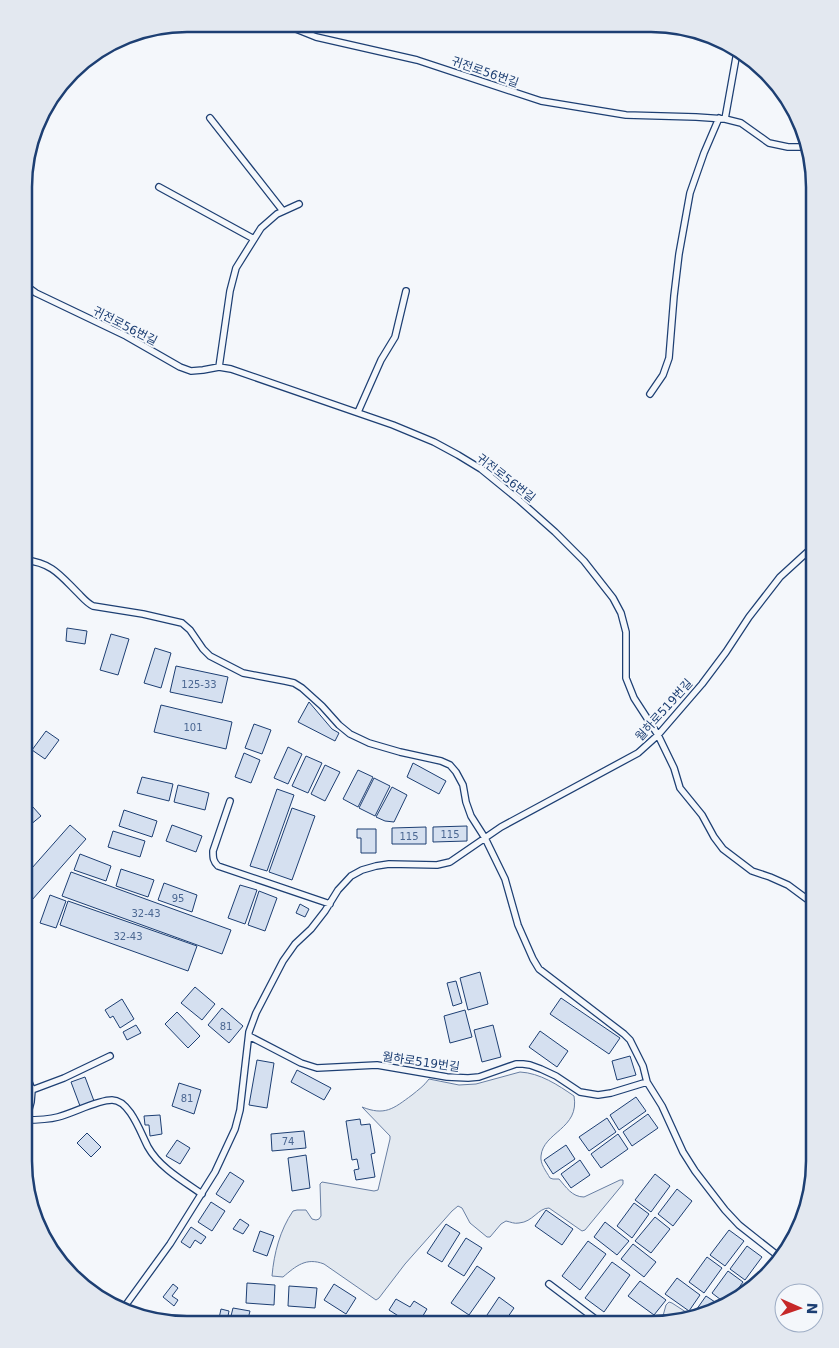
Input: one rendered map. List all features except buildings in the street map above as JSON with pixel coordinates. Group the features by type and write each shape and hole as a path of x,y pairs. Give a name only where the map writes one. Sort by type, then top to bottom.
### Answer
{"lane":[{"name":"귀전로56번길","path":"307,33 316,37 417,60 541,101 626,115 722,118 741,123 769,144 801,147"},
{"path":"650,394 663,375 669,358 679,254 690,193 704,153 722,118 736,57"},
{"path":"210,118 283,211"},
{"path":"159,187 254,239"},
{"path":"218,367 230,292 236,268 261,228 277,214 298,204"},
{"name":"귀전로56번길","path":"33,290 126,336 180,367 191,371 218,367 231,369 358,412 434,442 481,469 534,513 584,561 613,598 621,613 626,632 626,678 634,698 658,735 674,768 680,788 702,815 714,837 723,848 752,871 770,876 788,885 806,898"},
{"path":"358,412 381,360 395,337 406,291"},
{"name":"월하로519번길","path":"127,1303 170,1244 215,1172 235,1129 240,1110 249,1036 256,1013 283,961 295,944 311,929 338,890 351,876 362,870 389,864 437,865 450,862 485,838 548,801 638,753 658,735 702,684 780,577 806,553"},
{"path":"33,561 43,563 53,568 64,577 87,603 93,606 143,614 182,623 190,630 210,656 243,673 294,683 322,706 350,734 369,743 441,761 450,765 463,785 471,816 485,838 505,880 518,925 533,959 539,968 630,1040 647,1082 662,1106 683,1152 695,1171 739,1225 776,1254"},
{"path":"230,801 214,851 214,862 218,866 330,904"},
{"name":"월하로519번길","path":"249,1036 301,1064 317,1068 378,1065 447,1077 468,1078 479,1077 516,1064 523,1064 556,1076 580,1092 598,1095 611,1094 647,1082"},
{"path":"33,1090 64,1078 110,1056"},
{"path":"33,1120 57,1118 106,1100 115,1100 122,1104 136,1121 148,1148 156,1158 173,1174 202,1194"},
{"path":"549,1284 591,1316"}],"shaded area":[{"path":"520,1072 542,1077 574,1096 572,1116 543,1148 541,1162 550,1178 559,1179 567,1188 580,1197 623,1180 623,1184 585,1230 582,1231 549,1208 542,1210 524,1222 506,1221 490,1237 487,1237 470,1223 462,1208 458,1206 405,1264 376,1300 324,1264 318,1262 302,1264 292,1269 283,1277 272,1276 278,1242 293,1211 306,1210 312,1219 316,1220 321,1216 320,1184 322,1182 374,1191 378,1190 390,1136 362,1107 377,1111 388,1110 412,1095 429,1079 459,1085 476,1084"},
{"path":"669,1302 672,1303 686,1312 663,1315 666,1305"}]}
